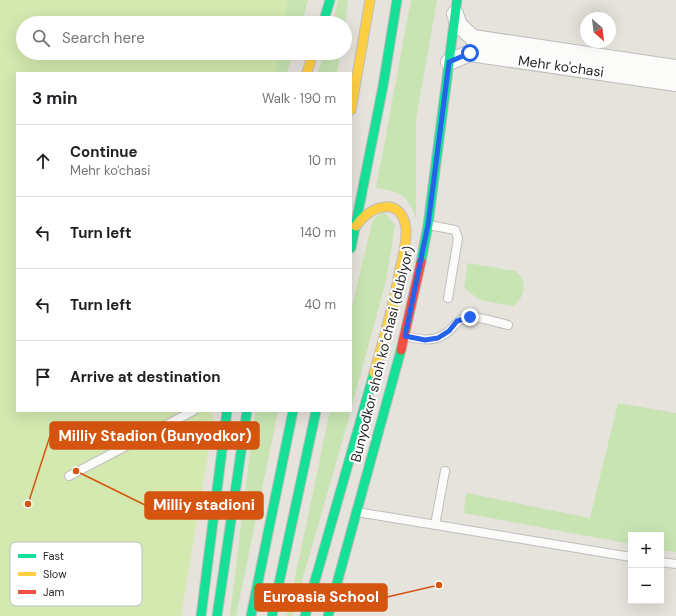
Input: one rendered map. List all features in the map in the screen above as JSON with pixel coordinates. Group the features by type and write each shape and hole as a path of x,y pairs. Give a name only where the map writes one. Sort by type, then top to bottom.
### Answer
{"main road":[{"path":"325,16 330,0"},
{"path":"352,104 370,0"},
{"path":"352,244 384,86 397,0"},
{"name":"Bunyodkor shoh koʻchasi (dublyor)","path":"328,616 405,336 428,225 456,7"},
{"path":"306,72 311,60"},
{"path":"305,616 385,334 398,284 406,236 406,227 402,218 397,211 389,207 379,206 370,211 356,226"},
{"path":"201,616 227,412"},
{"path":"217,616 247,412"},
{"path":"251,616 293,412"},
{"path":"272,616 316,412"}],"street":[{"path":"449,62 472,45 459,25 456,7"},
{"name":"Mehr ko'chasi","path":"472,45 676,68"},
{"name":"Mehr ko'chasi","path":"472,45 676,83"}],"lane":[{"path":"428,225 455,230 458,238 448,298"},
{"path":"405,336 425,340 438,338 449,331 457,321 470,317 508,325"},
{"path":"69,476 183,413"},
{"path":"435,525 445,471"},
{"path":"356,512 628,557"},
{"path":"664,562 676,564"}],"green space":[{"path":"0,0 288,0 285,16 16,16 16,60 278,60 275,72 16,72 16,412 211,412 214,418 181,616 0,616"},
{"path":"254,0 308,0 304,16 245,16"},
{"path":"338,0 348,0 346,16 335,16"},
{"path":"411,0 437,0 416,119 416,218 410,204 402,196 391,191 376,188"},
{"path":"237,60 291,60 287,72 242,72"},
{"path":"322,60 339,60 337,72 317,72"},
{"path":"384,212 395,225 386,281 352,405 352,306 373,219"},
{"path":"468,263 515,271 522,279 524,284 521,298 513,306 480,300 464,288"},
{"path":"618,403 676,413 676,552 664,550 664,532 628,532 628,543 464,513 466,493 590,518"},
{"path":"255,412 278,412 236,616 230,616"},
{"path":"330,412 351,412 292,616 287,616"}],"traffic: fast":[{"path":"325,16 330,0"},
{"path":"352,243 383,86 397,0"},
{"path":"421,262 428,225 457,0"},
{"path":"328,616 401,350"},
{"path":"305,616 374,373"},
{"path":"201,616 227,412"},
{"path":"217,616 247,412"},
{"path":"251,616 293,412"},
{"path":"272,616 316,412"}],"traffic: slow":[{"path":"352,104 370,0"},
{"path":"307,72 311,60"},
{"path":"356,226 369,213 385,207 398,211 403,218 406,229 406,239 395,295 374,373"}],"traffic: jam":[{"path":"401,350 421,262"}],"place":[{"name":"Milliy stadioni","path":"76,471"},
{"name":"Milliy Stadion (Bunyodkor)","path":"28,504"},
{"name":"Euroasia School","path":"439,585"}],"route":[{"path":"470,53 463,54 449,62 428,225 405,336 425,340 438,338 449,331 457,321 470,317"}]}
